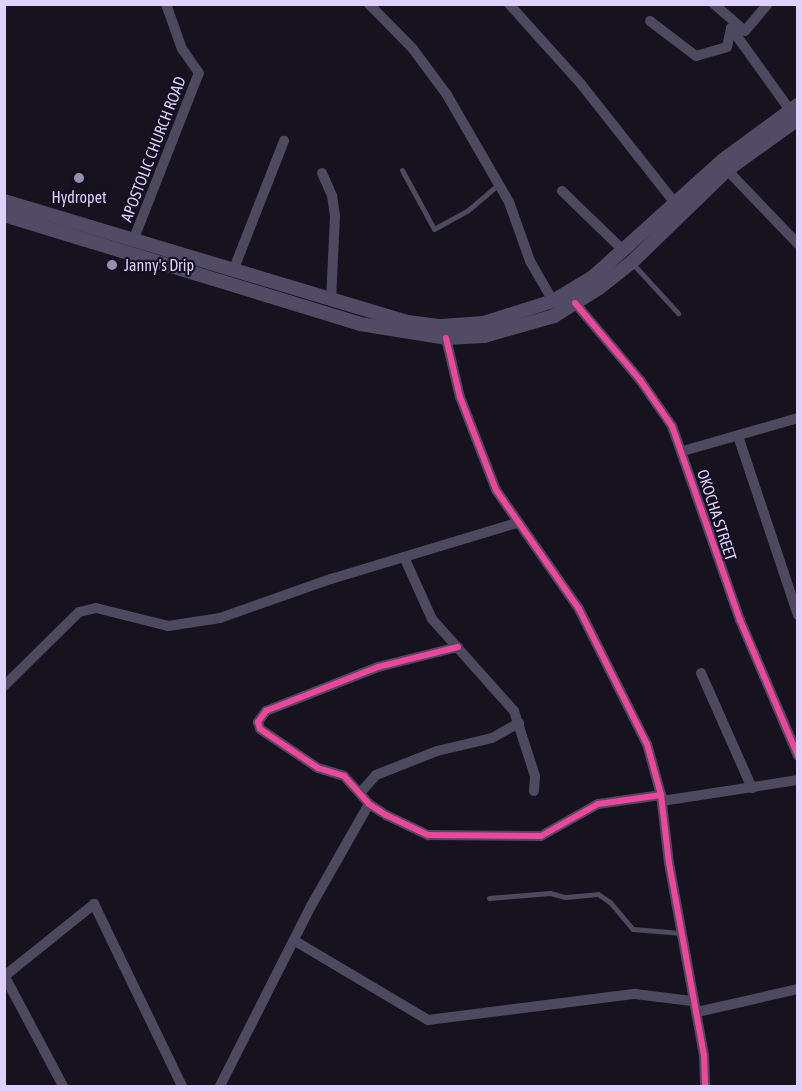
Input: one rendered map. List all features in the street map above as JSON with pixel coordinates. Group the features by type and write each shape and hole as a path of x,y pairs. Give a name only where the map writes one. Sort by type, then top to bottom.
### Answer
{"main road":[{"path":"4,201 406,322 441,326 500,320 553,301 628,257 675,203 723,160 795,111"},
{"path":"4,215 360,324 446,338 504,334 575,303 795,111"}],"street":[{"name":"APOSTOLIC CHURCH ROAD","path":"133,241 199,73 182,49 166,4"},
{"path":"369,4 430,69 499,184 530,261 553,301"},
{"path":"509,4 581,84 675,203"},
{"path":"714,4 745,31"},
{"path":"745,31 768,4"},
{"path":"650,21 696,56 727,46 731,28"},
{"path":"731,28 745,31"},
{"path":"731,28 795,111"},
{"path":"233,271 284,141"},
{"path":"727,170 798,244"},
{"path":"322,173 332,195 335,216 331,301"},
{"path":"562,191 628,257"},
{"name":"OKOCHA STREET","path":"575,303 662,409 682,451 740,620 798,756"},
{"path":"446,338 460,398 477,448 496,490 579,609 647,744 662,798 681,933 695,1006 705,1086"},
{"path":"682,451 798,418"},
{"path":"738,436 798,615"},
{"path":"4,686 79,612 96,608 168,626 220,618 404,557 517,523"},
{"path":"404,557 424,607 514,711 535,776 534,791"},
{"path":"458,647 378,667 266,711 258,722 260,729 318,768 344,776 369,804 428,835 541,836 597,804 752,788 798,780"},
{"path":"701,673 752,788"},
{"path":"360,793 376,775 437,751 492,738 519,723"},
{"path":"220,1086 369,804"},
{"path":"63,1086 6,975 94,904 182,1086"},
{"path":"295,941 428,1020 635,994 695,1006 798,989"}],"lane":[{"path":"402,170 434,229 467,211 499,184"},
{"path":"628,257 678,313"},
{"path":"489,898 550,893 565,897 598,894 610,902 633,929 681,933"}],"cycle path":[{"path":"575,303 640,380 672,426 740,620 798,756"},
{"path":"446,338 460,397 496,490 579,609 647,744 661,795 669,863 704,1055 705,1086"},
{"path":"458,647 378,667 266,711 258,722 260,729 318,768 344,776 369,804 386,815 428,835 541,836 598,804 661,795"}],"place":[{"name":"Hydropet","path":"79,178"},
{"name":"Janny's Drip","path":"112,265"}]}
